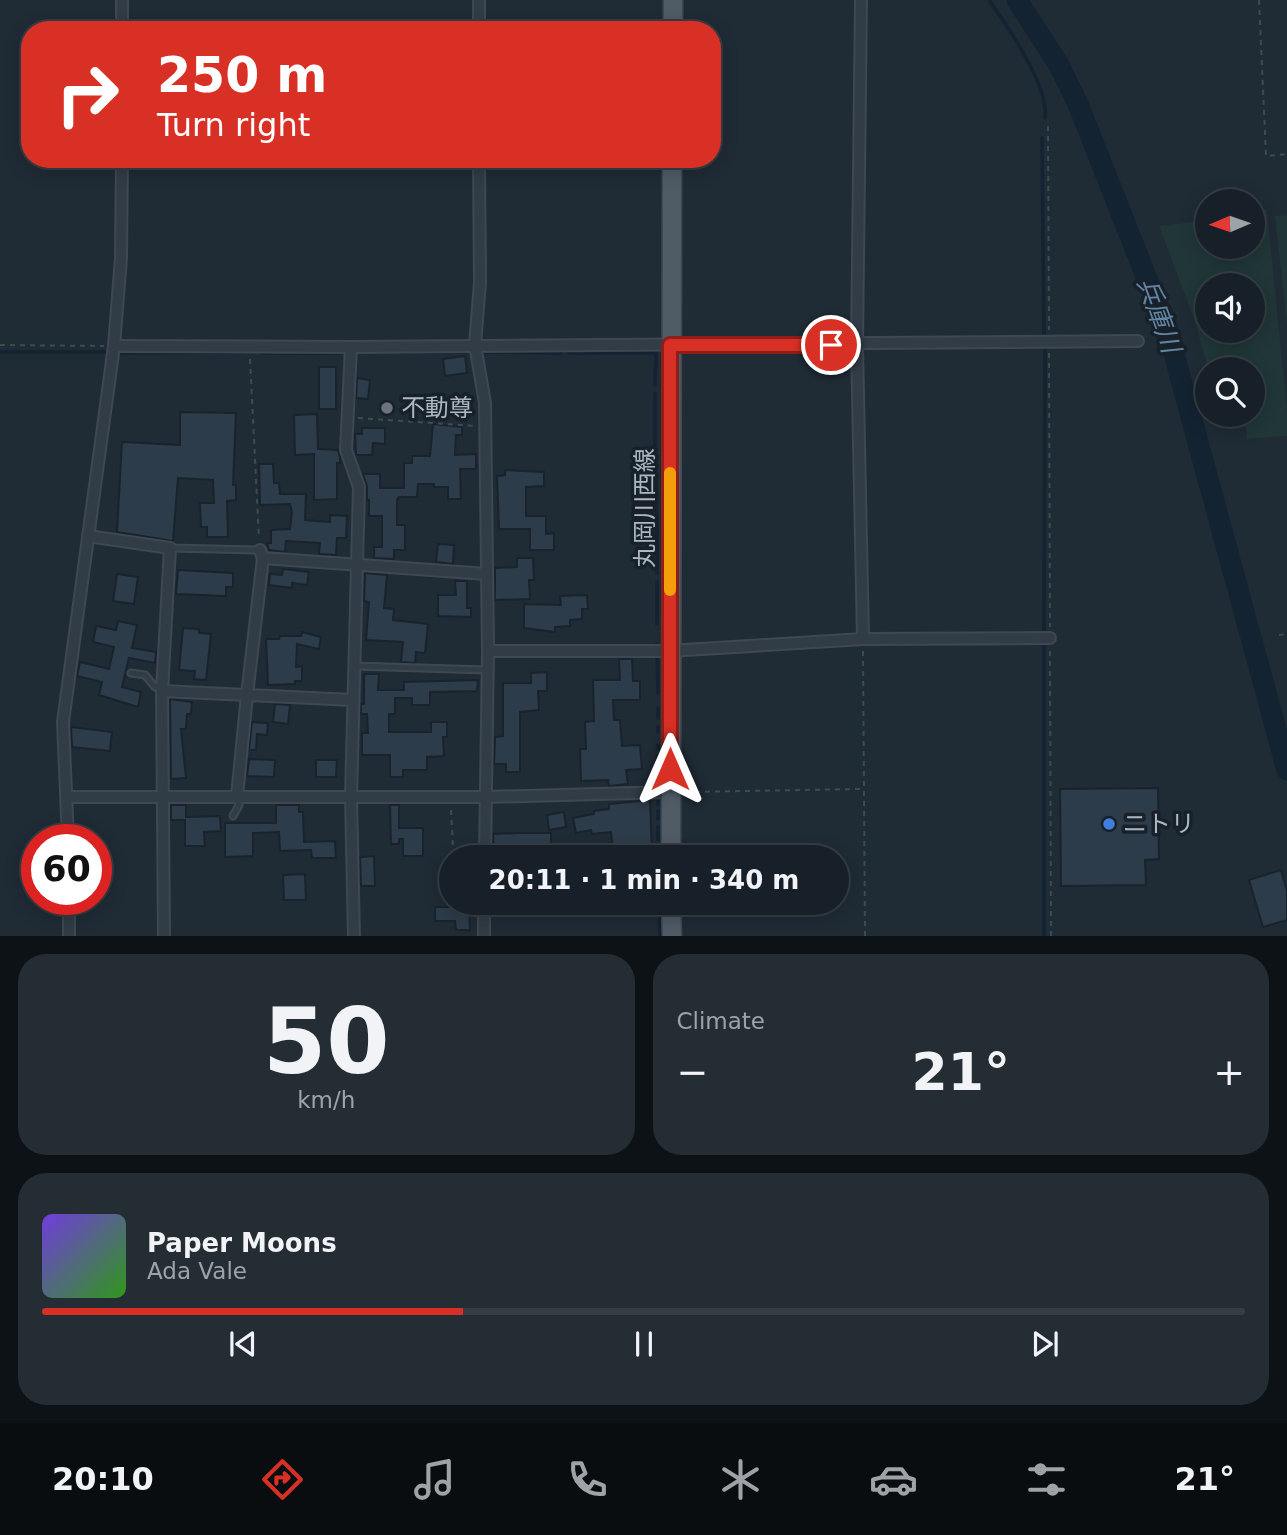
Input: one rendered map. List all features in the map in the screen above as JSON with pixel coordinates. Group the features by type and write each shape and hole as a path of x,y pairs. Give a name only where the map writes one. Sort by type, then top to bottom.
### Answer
{"main road":[{"path":"673,0 673,21"},
{"name":"丸岡川西線","path":"671,168 671,845"},
{"path":"671,915 672,936"}],"street":[{"path":"122,0 122,21"},
{"path":"479,0 479,21"},
{"path":"861,0 858,345 863,639"},
{"path":"68,824 63,722 114,346 121,258 122,168"},
{"path":"480,168 480,282 475,345 485,403 488,652 485,845"},
{"path":"114,346 858,345 1138,341"},
{"path":"351,347 346,450 359,487 351,797 354,936"},
{"path":"88,536 170,548 162,688 164,936"},
{"path":"237,796 261,554 487,574"},
{"path":"488,652 670,651 863,639 1050,638"},
{"path":"162,688 353,700"},
{"path":"68,797 485,797 670,792"},
{"path":"69,915 69,936"},
{"path":"484,915 484,936"}],"lane":[{"path":"170,548 261,554"},
{"path":"354,666 487,670"},
{"path":"131,673 145,676 155,687 162,688"},
{"path":"233,817 239,805 237,796"}],"path":[{"path":"1259,0 1266,156 1287,153"},
{"path":"1048,126 1051,936"},
{"path":"0,345 114,346"},
{"path":"250,346 261,554"},
{"path":"347,417 485,427"},
{"path":"1279,635 1287,634"},
{"path":"863,639 864,936"},
{"path":"670,792 863,789"},
{"path":"451,797 453,845"}],"green space":[{"path":"1267,210 1287,410 1287,436 1246,439 1245,427 1265,427 1265,357 1205,357 1201,343 1265,343 1265,273 1195,273 1195,323 1159,226 1195,222 1195,259 1265,259"},
{"path":"1287,215 1287,326 1275,216"}],"building":[{"path":"465,356 467,373 445,376 443,359"},
{"path":"319,367 336,367 336,409 319,409"},
{"path":"357,378 370,380 368,399 356,398"},
{"path":"180,412 236,413 233,485 236,485 236,500 227,501 228,537 207,537 207,527 201,527 200,503 214,503 213,480 178,478 173,541 117,532 122,442 180,445"},
{"path":"317,414 318,449 338,450 340,458 340,463 337,463 337,499 314,500 314,454 295,455 294,415"},
{"path":"433,424 462,427 462,435 456,435 455,455 476,454 476,469 460,469 461,499 448,499 448,487 434,487 434,484 418,484 417,497 399,497 397,525 405,525 405,550 394,550 394,559 374,558 374,547 382,547 382,516 369,516 369,500 363,474 380,474 380,488 404,488 404,463 412,463 412,456 430,456"},
{"path":"362,428 385,428 385,444 373,443 372,455 356,455 355,434 362,434"},
{"path":"259,464 273,464 274,483 279,483 280,494 306,494 305,520 330,522 330,515 347,516 346,538 337,538 336,555 319,554 320,543 286,541 285,552 269,550 267,543 271,543 271,530 290,529 292,512 290,504 260,505"},
{"path":"505,470 544,472 544,486 526,487 526,516 546,516 546,534 554,533 554,550 530,550 530,529 499,529 497,476 505,475"},
{"path":"438,544 454,545 453,564 436,562"},
{"path":"517,558 533,558 534,580 529,580 530,599 495,600 495,568 517,567"},
{"path":"283,569 309,572 307,585 292,583 292,588 269,585 270,574 282,575"},
{"path":"178,570 233,573 233,587 226,587 226,596 176,594"},
{"path":"365,573 387,575 384,608 394,609 393,620 428,624 425,653 416,652 415,663 401,662 403,642 366,640 369,602 364,601"},
{"path":"117,574 138,577 134,604 113,601"},
{"path":"455,581 467,581 467,608 471,608 471,617 438,616 438,595 456,595"},
{"path":"587,595 588,609 582,609 582,619 570,620 570,626 555,627 555,632 524,628 524,604 561,605 560,596"},
{"path":"118,621 137,625 132,648 156,652 155,663 129,658 122,687 141,692 138,707 99,695 102,682 77,676 80,662 109,669 114,647 93,642 96,626 116,630"},
{"path":"183,628 199,629 199,633 211,634 206,680 194,679 195,671 179,670"},
{"path":"302,632 321,637 319,649 297,644 296,667 302,666 302,681 295,681 295,684 268,685 266,639 301,636"},
{"path":"619,659 632,659 633,681 640,681 640,700 613,700 614,720 620,720 622,746 640,745 642,769 626,770 628,784 609,786 608,780 581,781 580,749 586,749 585,722 594,721 593,680 620,680"},
{"path":"547,672 547,691 538,691 539,710 520,712 520,772 506,772 506,764 494,764 495,737 503,736 503,683 531,683 531,673"},
{"path":"364,674 379,674 378,690 404,690 404,682 478,680 477,691 430,692 430,705 412,705 412,698 395,698 395,714 389,714 389,732 431,732 431,722 447,722 447,737 443,737 444,756 427,757 427,770 403,770 403,777 390,777 390,755 362,755 362,733 368,733 367,714 361,714 361,704 364,704"},
{"path":"170,699 192,702 191,714 187,714 186,729 181,729 186,778 171,779"},
{"path":"275,704 290,705 288,724 273,722"},
{"path":"252,722 268,723 267,735 257,734 256,750 249,750"},
{"path":"71,727 112,732 110,751 72,747"},
{"path":"249,759 275,760 274,777 247,776"},
{"path":"316,760 337,760 336,777 316,777"},
{"name":"ニトリ","path":"1158,788 1159,859 1145,860 1146,885 1061,886 1060,789"},
{"path":"650,800 652,845 612,845 611,832 592,834 591,830 576,833 573,818 609,809 609,804"},
{"path":"171,805 186,805 186,817 220,816 221,831 204,832 205,846 185,846 185,820 171,820"},
{"path":"276,805 299,805 299,812 303,812 304,842 335,841 336,858 312,858 311,850 280,851 279,832 253,833 253,856 225,857 225,823 276,823"},
{"path":"390,805 399,805 399,828 423,828 423,856 403,856 403,839 399,839 399,844 391,844"},
{"path":"564,812 566,827 549,830 547,815"},
{"path":"551,833 551,845 493,845 493,834"},
{"path":"374,856 375,886 361,886 360,857"},
{"path":"1281,870 1287,891 1287,920 1263,927 1249,880"},
{"path":"305,874 306,900 284,900 283,875"},
{"path":"435,907 439,907 439,915 469,915 470,930 456,930 455,921 435,921"}],"waterway":[{"path":"989,0 1026,57 1041,90 1045,118"},
{"name":"兵庫川","path":"1017,0 1059,65 1078,104 1168,332 1287,770"},
{"path":"1042,138 1044,337"},
{"path":"1044,635 1045,349"},
{"path":"0,352 105,352"},
{"path":"121,353 242,352"},
{"path":"363,352 466,352"},
{"path":"485,352 561,353"},
{"path":"261,353 342,353"},
{"path":"568,353 656,353 655,385"},
{"path":"655,394 655,454"},
{"path":"655,463 656,489"},
{"path":"656,498 657,521"},
{"path":"657,529 657,539"},
{"path":"657,546 657,573"},
{"path":"657,582 657,624"},
{"path":"657,644 658,693"},
{"path":"1044,645 1044,936"},
{"path":"658,708 658,718"},
{"path":"658,727 658,732"},
{"path":"658,757 658,774"},
{"path":"658,811 658,819"},
{"path":"658,827 658,840"},
{"path":"660,915 660,936"}],"slow traffic":[{"path":"670,473 670,590"}],"place":[{"name":"不動尊","path":"387,408"},
{"name":"ニトリ","path":"1109,824"}],"route":[{"path":"670,769 670,345 831,345"}]}
